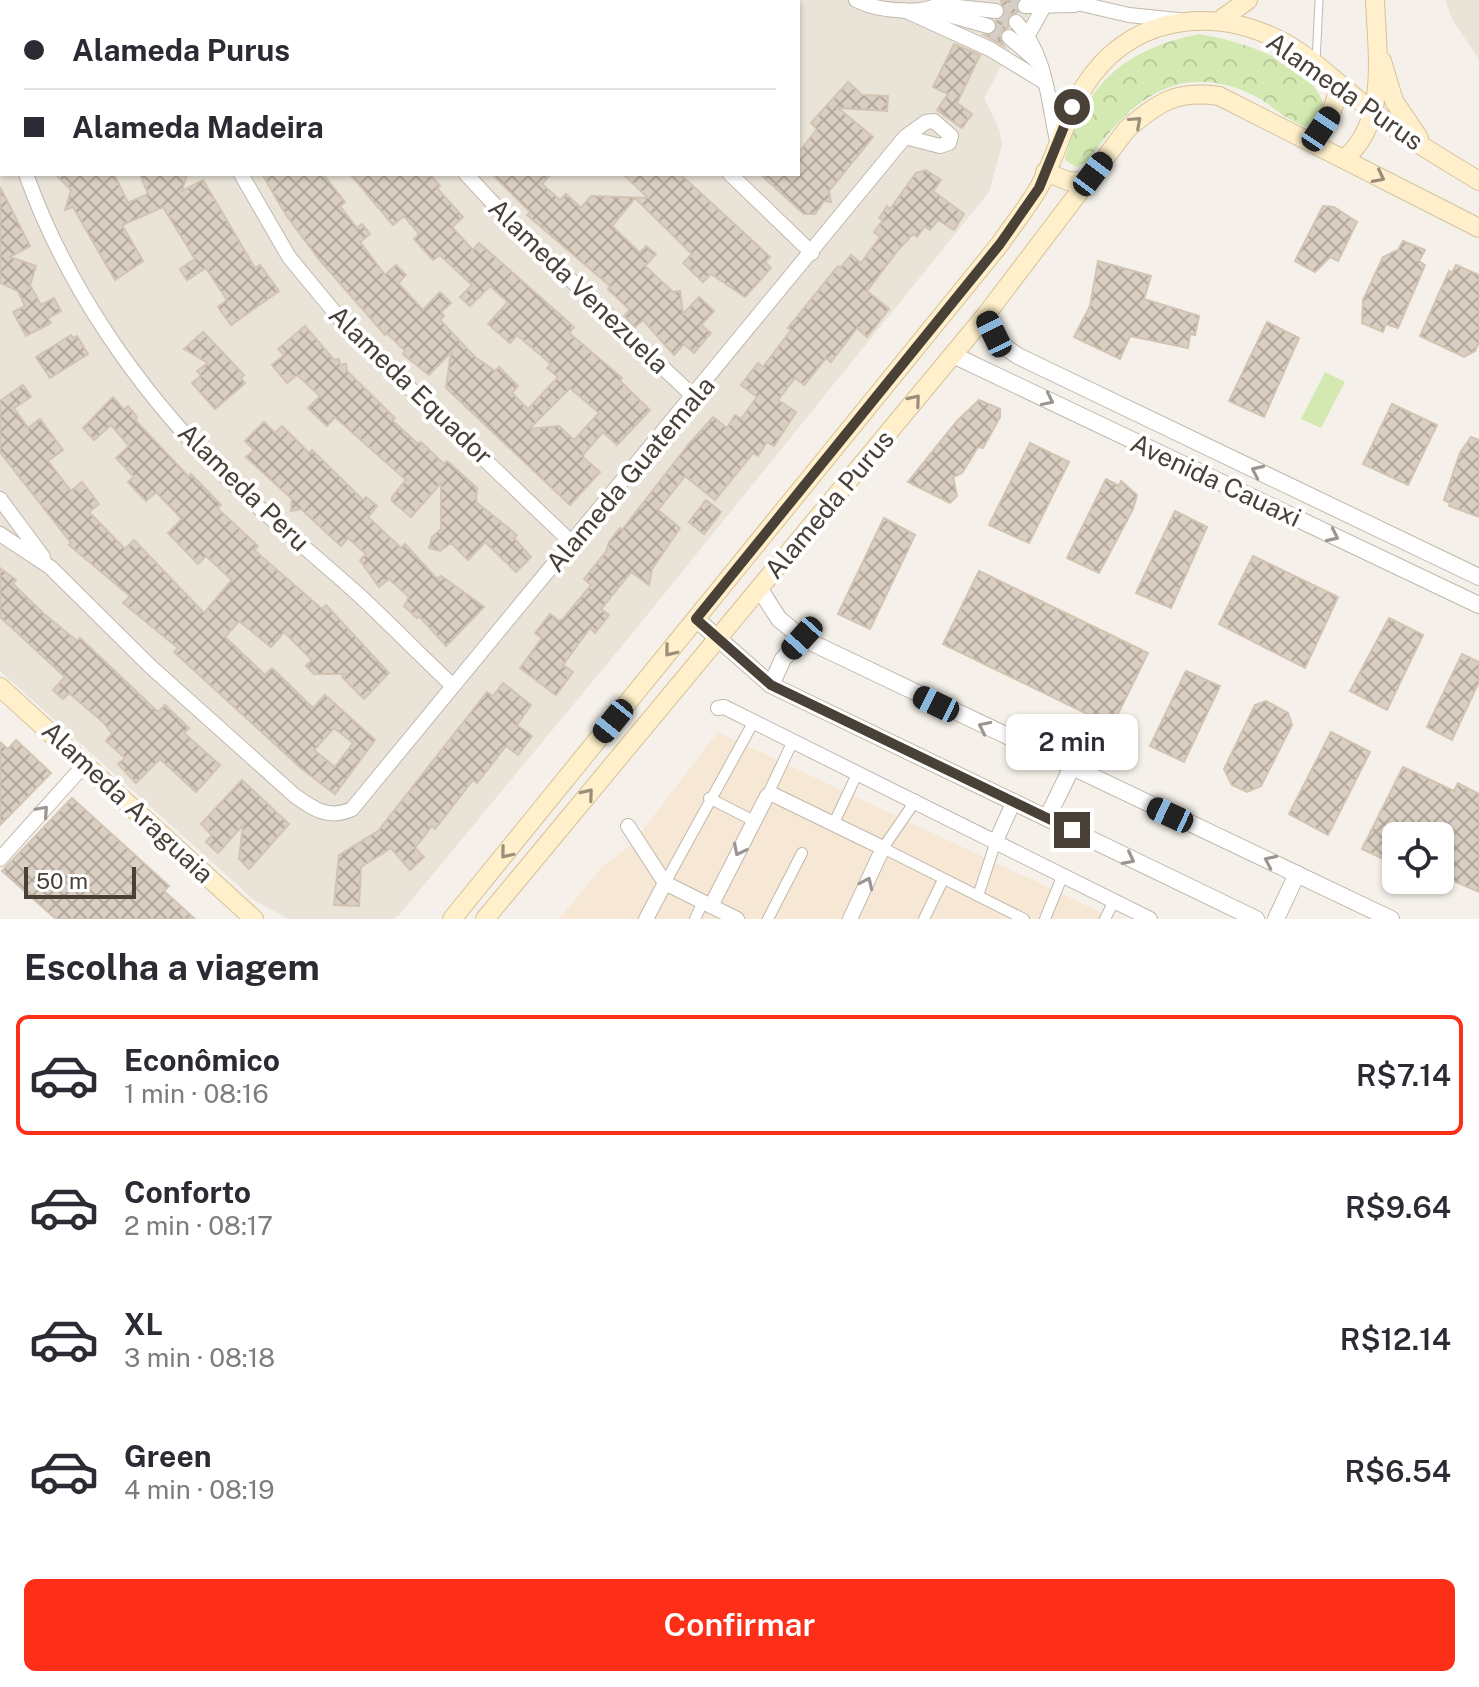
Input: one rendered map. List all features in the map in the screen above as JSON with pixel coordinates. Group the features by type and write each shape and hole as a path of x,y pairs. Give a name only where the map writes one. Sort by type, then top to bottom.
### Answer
{"main road":[{"path":"1220,20 1248,0"},
{"path":"1344,159 1362,142 1373,112 1375,0"},
{"name":"Alameda Purus","path":"452,919 1000,244 1039,188 1072,107 1095,72 1126,44 1158,26 1178,20 1220,20 1251,27 1288,44 1373,112 1479,181"},
{"path":"1376,28 1394,101 1412,131 1431,152"},
{"path":"1310,140 1331,114 1340,85"},
{"name":"Alameda Purus","path":"485,919 985,316 1127,129 1148,111 1166,100 1191,92 1229,100 1479,228"},
{"path":"1045,172 1068,181 1087,182"},
{"name":"Alameda Araguaia","path":"0,687 254,919"}],"street":[{"path":"856,0 904,10 990,49 1044,82"},
{"path":"1064,0 1093,3 1129,15 1178,20"},
{"path":"904,10 942,3 996,11"},
{"path":"1025,6 1043,8 1093,3"},
{"path":"923,8 988,26"},
{"path":"1028,35 1043,8"},
{"path":"1016,22 1028,35 1042,66 1057,141"},
{"path":"1009,37 1042,66"},
{"name":"Alameda Guatemala","path":"50,567 151,667 294,795 313,809 328,814 352,809 905,137"},
{"name":"Alameda Peru","path":"27,176 57,245 92,308 154,396 220,471 362,598 453,686"},
{"name":"Alameda Equador","path":"242,176 289,257 350,331 572,543"},
{"name":"Alameda Venezuela","path":"468,176 514,226 694,397"},
{"path":"732,176 812,253"},
{"name":"Avenida Cauaxi","path":"985,316 1002,345 1031,362 1475,575"},
{"name":"Avenida Cauaxi","path":"953,355 1468,600"},
{"path":"1017,385 1020,371 1031,362"},
{"path":"1196,472 1201,444"},
{"path":"1196,472 1220,453"},
{"path":"0,499 50,567"},
{"path":"0,534 50,567"},
{"path":"1468,600 1464,586 1475,575"},
{"path":"759,588 779,619 802,638 1071,769 1391,919"},
{"path":"696,619 771,685 1256,919"},
{"path":"771,685 779,666 802,638"},
{"path":"718,708 724,707 792,743 916,800 1147,918"},
{"path":"646,919 709,798 753,723"},
{"path":"695,919 707,904 754,821 792,743"},
{"path":"0,859 85,764"},
{"path":"1047,818 1071,769"},
{"path":"834,823 857,774"},
{"path":"767,796 772,794 834,823 1024,919"},
{"path":"709,798 754,821"},
{"path":"850,919 883,848 916,800"},
{"path":"978,896 996,841 1014,801"},
{"path":"628,826 665,883 737,919"},
{"path":"768,919 802,853"},
{"path":"1276,919 1297,874"},
{"path":"1045,919 1062,877"},
{"path":"924,919 943,880"},
{"path":"1105,919 1114,901"}],"lane":[{"path":"1316,64 1319,1"}],"shaded area":[{"path":"800,0 1037,0 984,98 999,129 1002,145 989,192 631,635 399,915 393,919 289,919 254,900 0,671 0,176 800,176"},
{"path":"1445,0 1479,0 1479,59 1453,21"},
{"path":"718,732 1115,919 559,919 601,868 632,844"}],"green space":[{"path":"1198,34 1254,48 1292,67 1319,93 1325,110 1313,126 1304,126 1251,94 1224,85 1200,82 1177,85 1138,105 1103,140 1087,162 1076,167 1065,160 1084,110 1111,74 1149,50"},
{"path":"1325,372 1345,382 1321,428 1301,419"}],"building":[{"path":"1001,0 1017,0 1018,12 1009,15 1008,27 999,34 1004,46 984,35 994,34 996,21 1004,16"},
{"path":"954,44 980,55 957,103 972,114 962,128 937,110 948,94 933,87"},
{"path":"848,82 862,95 888,96 887,111 838,108 873,137 829,191 831,202 824,201 815,214 804,214 762,176 800,176 800,150 817,129 811,123"},
{"path":"926,170 941,180 933,191 964,214 954,230 938,220 930,230 925,226 917,237 913,234 898,250 867,291 889,309 867,337 857,328 831,362 826,358 804,385 795,378 778,400 796,412 774,446 767,442 758,456 753,453 715,500 685,476 658,510 680,528 652,569 649,585 631,572 601,609 609,615 595,633 590,628 563,665 573,672 556,695 520,668 542,638 535,633 550,614 559,621 563,619 591,585 584,579 606,552 609,542 620,528 622,530 689,444 713,417 727,428 735,415 741,419 757,397 741,385 758,363 763,367 791,330 788,328 838,266 840,268 851,255 861,263 880,237 874,232 883,220 879,218 887,206 890,209 916,173"},
{"path":"57,176 115,176 128,203 148,194 141,176 186,176 182,191 203,180 255,268 260,265 279,291 231,325 218,307 227,300 206,268 187,280 180,269 195,259 163,207 122,225 143,261 115,280 73,207 65,210 71,190"},
{"path":"263,176 325,176 345,202 340,206 357,228 362,224 370,234 360,242 385,275 396,265 406,275 398,283 423,310 440,292 451,303 441,312 444,316 440,320 475,357 495,371 499,367 518,386 512,393 528,409 558,377 547,368 551,364 517,335 510,343 488,324 508,302 490,286 470,306 460,297 472,285 440,255 433,260 414,239 419,234 404,216 393,225 352,176 432,176 440,186 437,188 463,217 452,227 473,250 479,243 574,327 569,333 622,378 620,381 650,410 617,445 603,432 582,456 600,472 570,505 446,388 451,352 429,375 403,354 405,351 387,333 385,335 318,258 286,215","holes":["570,388 599,413 574,440 559,426 529,429"]},
{"path":"494,176 549,176 542,184 560,200 566,194 581,208 591,196 648,198 625,176 682,176 770,257 765,262 771,268 745,297 711,274 703,282 683,263 692,254 635,198 612,226 640,253 646,246 656,254 645,266 673,292 680,291 683,314 699,297 714,311 701,325 711,333 694,353 684,344 674,355 643,320 635,327 624,316 630,310 608,289 610,286 527,215 530,212"},
{"path":"0,187 30,246 10,257 36,266 30,285 41,305 54,298 61,311 48,318 51,323 26,336 13,312 25,306 18,291 0,283"},
{"path":"1323,206 1334,207 1357,222 1338,261 1330,257 1315,272 1295,261"},
{"path":"1403,241 1425,250 1419,261 1425,265 1398,328 1386,324 1383,332 1362,323 1363,300 1383,257 1398,250"},
{"path":"1098,261 1151,276 1144,299 1199,316 1195,335 1190,334 1188,348 1130,336 1120,359 1074,337 1090,306"},
{"path":"1456,265 1479,275 1479,342 1475,351 1464,357 1420,336 1449,271 1452,273"},
{"path":"1267,322 1299,338 1264,417 1229,401"},
{"path":"305,326 334,360 339,359 340,365 346,364 347,371 395,418 392,420 418,444 421,442 444,464 447,461 477,488 476,502 517,535 514,538 531,557 516,572 485,542 468,560 451,543 440,551 429,548 432,537 441,529 441,483 411,517 392,501 406,480 335,417 327,426 308,408 320,396 297,375 287,383 272,365 284,355 278,349"},
{"path":"203,332 244,375 241,378 245,383 215,409 192,383 201,376 197,371 208,363 184,349"},
{"path":"71,335 73,338 77,336 88,354 50,378 36,357"},
{"path":"23,385 31,397 14,408 28,428 40,419 63,450 48,461 71,491 82,482 99,504 89,512 125,549 134,540 204,613 232,580 206,556 198,564 168,533 182,519 156,492 146,501 128,482 134,477 116,458 129,446 111,425 94,440 83,428 113,397 124,410 128,406 137,417 135,420 189,477 191,474 221,505 217,508 258,546 254,550 322,609 326,605 389,673 364,699 342,677 345,674 314,674 306,666 312,660 284,632 271,647 239,621 225,637 265,675 272,668 313,708 325,695 375,740 335,794 302,769 174,652 178,648 123,603 130,596 69,545 71,543 0,452 0,401","holes":["334,728 353,743 335,767 314,750"]},
{"path":"979,400 1000,409 1000,417 983,448 978,447 962,473 953,477 957,496 950,503 908,482 957,421"},
{"path":"1392,404 1437,425 1408,485 1363,464"},
{"path":"264,422 275,433 282,426 309,453 312,450 363,500 366,497 377,506 368,517 401,548 405,544 437,579 441,576 484,607 446,646 419,616 417,618 404,606 409,597 389,579 379,587 360,560 366,554 348,538 341,546 301,509 291,511 292,499 246,457 254,450 245,441"},
{"path":"1471,437 1479,440 1479,517 1449,506 1450,503 1444,500 1460,453"},
{"path":"1030,443 1069,462 1029,543 989,525"},
{"path":"1106,479 1119,486 1121,481 1137,495 1133,509 1099,573 1067,558"},
{"path":"706,500 721,512 704,534 689,522"},
{"path":"1175,511 1207,527 1171,608 1136,593"},
{"path":"884,518 915,535 870,629 838,614"},
{"path":"1253,556 1338,597 1305,668 1219,624"},
{"path":"0,568 16,580 13,584 43,613 77,641 80,638 158,712 165,705 189,728 184,733 220,765 196,792 160,759 136,783 118,764 125,758 106,741 112,734 104,723 69,693 63,699 53,690 65,677 0,617"},
{"path":"979,571 1148,653 1112,726 943,644"},
{"path":"1389,618 1423,635 1387,710 1350,691"},
{"path":"1462,654 1479,662 1479,682 1452,740 1427,727"},
{"path":"1186,671 1220,686 1184,762 1150,746"},
{"path":"503,683 531,705 517,725 532,736 518,755 506,746 477,783 473,780 435,829 432,826 415,848 424,857 410,870 391,848 361,867 359,906 334,905 339,855 378,831 487,692 493,696"},
{"path":"1266,701 1288,713 1292,725 1261,786 1247,792 1232,785 1224,769 1255,705"},
{"path":"1331,732 1370,752 1328,835 1289,814"},
{"path":"16,740 51,773 0,825 0,742 8,749"},
{"path":"1403,767 1454,791 1458,783 1479,794 1479,892 1454,881 1454,822 1382,822 1382,858 1362,849"},
{"path":"242,780 289,824 249,869 239,859 243,825 218,853 206,842 212,835 201,824"},
{"path":"72,798 169,886 164,891 195,919 56,919 2,871"}],"tunnel":[{"path":"1011,0 1025,6"},
{"path":"996,11 1016,22"},
{"path":"988,26 1009,37"}],"route":[{"path":"1072,107 1039,188 1000,244 828,452 696,619 771,685 1072,830"}]}
